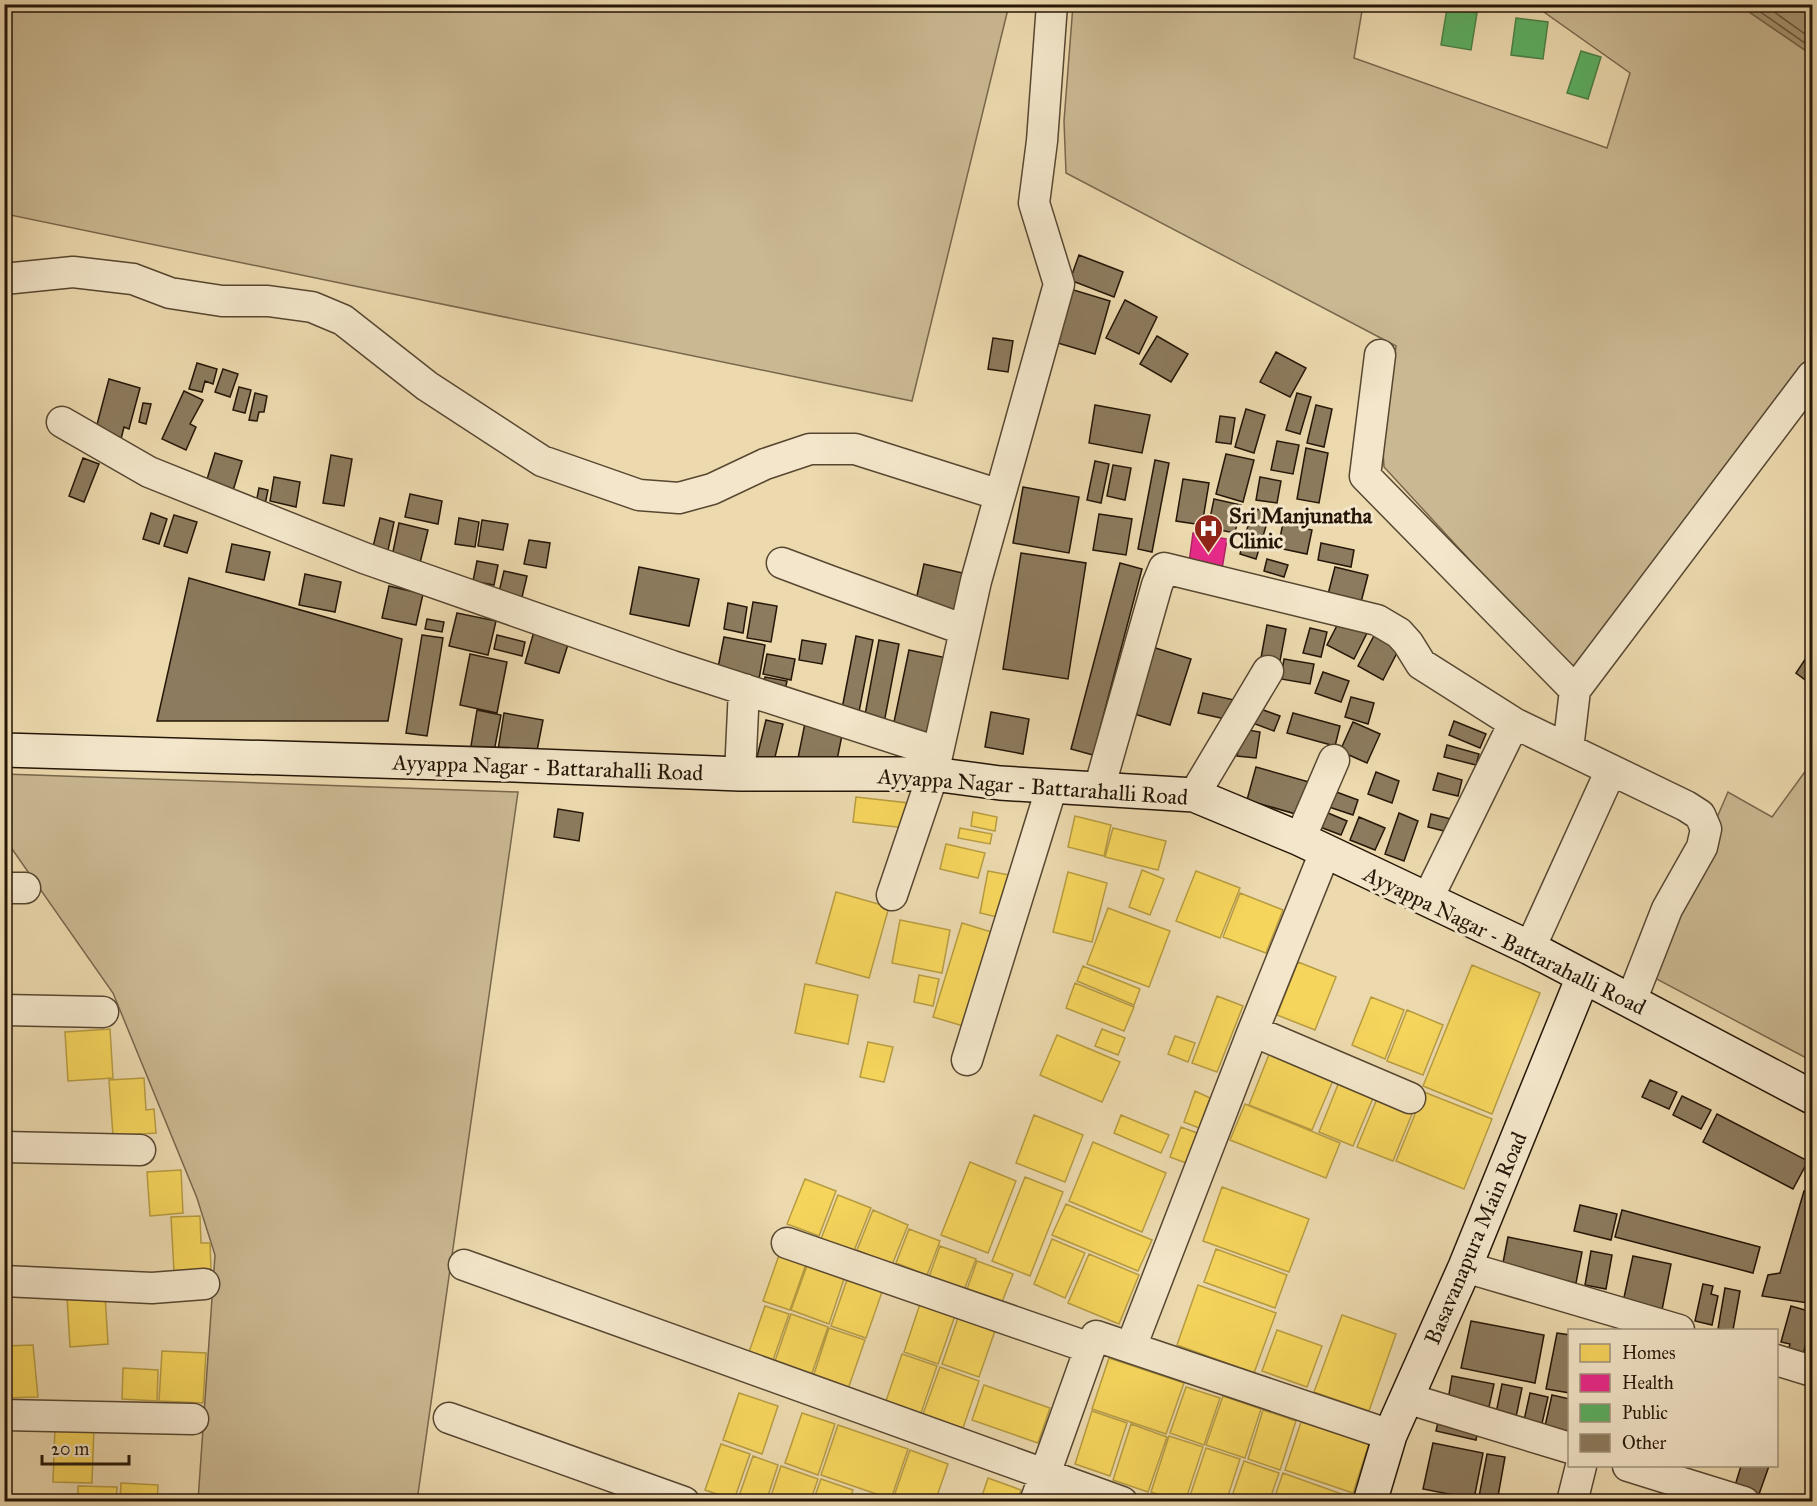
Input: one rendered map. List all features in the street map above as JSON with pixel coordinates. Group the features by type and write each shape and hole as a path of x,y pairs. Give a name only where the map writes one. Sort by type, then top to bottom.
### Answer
{"main road":[{"name":"Ayyappa Nagar - Battarahalli Road","path":"4,750 740,774 935,763 1000,783 1194,795 1428,898 1530,948 1812,1097"},
{"name":"Basavanapura Main Road","path":"1370,1502 1390,1435 1465,1267 1583,976"}],"street":[{"path":"892,895 935,763 976,581 1059,284 1034,204 1042,141 1052,4"},
{"path":"4,279 73,272 133,279 170,293 222,302 268,301 312,307 343,320 427,386 542,460 639,495 679,498 712,489 765,464 810,449 855,449 1000,495"},
{"path":"1380,355 1365,476 1575,690"},
{"path":"1568,749 1575,690 1812,376"},
{"path":"62,422 149,472 353,554 744,689 935,763"},
{"path":"782,562 830,582 965,630"},
{"path":"1099,789 1157,585 1164,568 1377,620 1399,633 1421,664 1514,723 1686,806 1700,815 1706,829 1702,847 1667,909 1631,1001"},
{"path":"1194,795 1268,671"},
{"path":"740,774 744,689"},
{"path":"1428,898 1514,723"},
{"path":"1131,1347 1253,1031 1312,845 1334,760"},
{"path":"1530,948 1611,770"},
{"path":"967,1060 1052,786"},
{"path":"4,1010 103,1012"},
{"path":"1253,1031 1410,1098"},
{"path":"4,1147 140,1150"},
{"path":"787,1243 1090,1348"},
{"path":"464,1265 1122,1502"},
{"path":"1465,1267 1676,1329"},
{"path":"4,1281 152,1288 204,1284"},
{"path":"1035,1502 1096,1336 1390,1435"},
{"path":"1778,1361 1812,1371"},
{"path":"1406,1398 1568,1448"},
{"path":"4,1415 194,1419"},
{"path":"449,1419 684,1502"},
{"path":"1572,1502 1581,1467"},
{"path":"1631,1467 1744,1502"}],"shaded area":[{"path":"5,4 1009,5 912,401 5,214"},
{"path":"1073,5 1363,5 1354,58 1607,148 1630,73 1534,5 1739,5 1812,55 1812,379 1572,671 1384,467 1383,450 1396,346 1066,173 1064,121"},
{"path":"1812,762 1812,1061 1649,975 1728,792 1772,817"},
{"path":"4,774 518,792 417,1501 198,1501 215,1255 197,1198 113,993 5,839"}],"water":[{"path":"1739,5 1812,5 1812,55"}],"building: Homes":[{"path":"856,797 909,803 906,828 853,822"},
{"path":"973,812 997,817 995,831 971,826"},
{"path":"1075,816 1111,825 1104,856 1068,847"},
{"path":"960,828 992,834 990,844 958,838"},
{"path":"1113,828 1166,841 1158,870 1105,857"},
{"path":"946,844 985,853 978,878 940,869"},
{"path":"1142,870 1164,879 1150,915 1129,907"},
{"path":"988,871 1015,876 1006,919 980,913"},
{"path":"1196,871 1240,888 1220,938 1176,921"},
{"path":"1068,872 1107,883 1092,942 1053,932"},
{"path":"836,892 889,907 869,978 816,963"},
{"path":"1240,893 1283,910 1266,953 1223,937"},
{"path":"1108,908 1170,931 1149,987 1087,964"},
{"path":"900,920 950,930 942,973 892,963"},
{"path":"962,923 998,934 970,1028 933,1017"},
{"path":"1298,962 1336,977 1315,1030 1277,1015"},
{"path":"1472,965 1540,993 1492,1114 1423,1086"},
{"path":"1083,966 1140,989 1134,1005 1077,981"},
{"path":"919,975 939,979 933,1006 914,1002"},
{"path":"1075,983 1134,1007 1124,1031 1066,1008"},
{"path":"805,984 858,995 848,1044 795,1033"},
{"path":"1217,996 1243,1006 1217,1072 1192,1063"},
{"path":"1371,997 1404,1010 1385,1059 1352,1045"},
{"path":"1407,1010 1443,1025 1423,1075 1387,1061"},
{"path":"110,1029 113,1078 68,1081 65,1032"},
{"path":"1102,1029 1125,1038 1118,1055 1095,1046"},
{"path":"1057,1035 1120,1062 1102,1102 1040,1075"},
{"path":"1175,1036 1195,1043 1188,1062 1168,1054"},
{"path":"868,1042 893,1047 884,1082 860,1077"},
{"path":"1270,1052 1334,1078 1312,1130 1249,1105"},
{"path":"1341,1077 1376,1091 1353,1146 1319,1132"},
{"path":"144,1078 146,1110 154,1109 156,1133 113,1136 109,1080"},
{"path":"1195,1091 1210,1098 1199,1128 1184,1122"},
{"path":"1424,1092 1492,1119 1464,1189 1396,1161"},
{"path":"1379,1094 1414,1109 1393,1161 1357,1147"},
{"path":"1245,1104 1340,1143 1326,1178 1230,1140"},
{"path":"1034,1115 1083,1135 1065,1182 1016,1163"},
{"path":"1121,1115 1169,1135 1161,1153 1114,1133"},
{"path":"1181,1127 1197,1133 1186,1163 1170,1157"},
{"path":"1093,1142 1166,1173 1142,1232 1069,1201"},
{"path":"970,1162 1016,1181 988,1253 941,1235"},
{"path":"181,1170 183,1213 150,1216 147,1172"},
{"path":"1025,1177 1063,1192 1030,1276 992,1261"},
{"path":"805,1179 836,1191 819,1236 787,1224"},
{"path":"1222,1187 1309,1219 1289,1272 1203,1241"},
{"path":"838,1195 871,1208 854,1251 821,1239"},
{"path":"1066,1204 1152,1240 1138,1271 1052,1235"},
{"path":"873,1210 908,1225 892,1265 857,1250"},
{"path":"200,1216 201,1243 210,1243 211,1269 174,1272 171,1217"},
{"path":"909,1229 940,1241 927,1275 896,1263"},
{"path":"1052,1239 1085,1253 1065,1298 1034,1284"},
{"path":"940,1246 976,1259 964,1290 929,1277"},
{"path":"1216,1249 1287,1275 1275,1308 1204,1282"},
{"path":"1089,1254 1139,1275 1119,1324 1068,1303"},
{"path":"779,1255 806,1264 790,1310 763,1301"},
{"path":"977,1261 1013,1274 1002,1302 967,1289"},
{"path":"808,1263 845,1276 829,1324 791,1310"},
{"path":"848,1277 883,1289 866,1338 831,1326"},
{"path":"1198,1285 1276,1313 1254,1373 1177,1345"},
{"path":"105,1294 108,1344 70,1347 67,1297"},
{"path":"921,1301 956,1313 938,1364 904,1352"},
{"path":"765,1306 789,1314 772,1363 748,1355"},
{"path":"791,1314 828,1327 811,1376 774,1364"},
{"path":"959,1315 996,1328 979,1377 942,1364"},
{"path":"1342,1315 1396,1334 1369,1411 1314,1392"},
{"path":"829,1328 865,1340 848,1389 813,1377"},
{"path":"1277,1330 1322,1346 1307,1387 1262,1371"},
{"path":"33,1345 38,1397 4,1398 4,1346"},
{"path":"162,1351 206,1353 203,1403 159,1401"},
{"path":"902,1354 937,1366 921,1413 886,1401"},
{"path":"1109,1358 1184,1383 1166,1434 1092,1409"},
{"path":"940,1367 979,1381 963,1428 923,1414"},
{"path":"123,1368 158,1370 157,1401 122,1399"},
{"path":"984,1385 1050,1408 1038,1443 972,1420"},
{"path":"1186,1387 1220,1398 1204,1445 1170,1433"},
{"path":"739,1393 778,1406 762,1454 723,1440"},
{"path":"1223,1396 1261,1409 1245,1458 1206,1445"},
{"path":"1263,1410 1296,1421 1280,1470 1248,1459"},
{"path":"1092,1411 1127,1423 1110,1476 1075,1464"},
{"path":"802,1413 835,1424 818,1475 785,1463"},
{"path":"1301,1422 1369,1444 1353,1493 1285,1470"},
{"path":"1131,1424 1167,1437 1148,1492 1113,1480"},
{"path":"838,1425 908,1449 891,1499 821,1475"},
{"path":"55,1427 94,1427 92,1483 53,1482"},
{"path":"1169,1436 1203,1447 1185,1502 1151,1492"},
{"path":"721,1444 750,1454 734,1500 705,1490"},
{"path":"1206,1448 1240,1459 1226,1502 1188,1502"},
{"path":"910,1450 948,1464 935,1502 900,1502 893,1499"},
{"path":"753,1456 778,1465 766,1502 737,1502"},
{"path":"1244,1461 1279,1473 1269,1502 1230,1502"},
{"path":"781,1466 818,1479 810,1502 769,1502"},
{"path":"1283,1473 1347,1496 1345,1502 1273,1502"},
{"path":"988,1478 1021,1490 1017,1502 980,1502"},
{"path":"821,1479 853,1490 849,1502 813,1502"},
{"path":"121,1483 158,1485 157,1502 120,1502"},
{"path":"78,1486 117,1487 116,1502 78,1502"}],"building: Health":[{"path":"1193,533 1227,539 1222,569 1189,563"}],"building: Public":[{"path":"1447,8 1477,13 1471,50 1441,45"},
{"path":"1516,18 1548,22 1543,59 1511,55"},
{"path":"1581,51 1601,57 1588,99 1567,93"}],"building: Other":[{"path":"1079,255 1123,272 1114,297 1070,280"},
{"path":"1067,288 1110,301 1095,354 1051,341"},
{"path":"1125,300 1157,317 1139,354 1106,338"},
{"path":"1157,336 1188,354 1171,382 1140,364"},
{"path":"993,338 1013,341 1008,372 988,369"},
{"path":"1276,352 1306,368 1290,397 1260,382"},
{"path":"197,363 217,369 213,384 205,381 202,392 189,389"},
{"path":"223,369 238,374 230,397 215,392"},
{"path":"109,379 140,388 129,429 124,427 120,443 94,436"},
{"path":"239,387 251,390 245,413 233,410"},
{"path":"184,391 203,400 190,424 196,427 186,450 162,439"},
{"path":"255,393 267,396 264,412 259,412 257,421 249,420"},
{"path":"1297,393 1311,397 1300,434 1286,430"},
{"path":"143,403 151,404 146,424 139,422"},
{"path":"1095,405 1150,415 1142,453 1089,443"},
{"path":"1316,405 1332,409 1324,447 1307,443"},
{"path":"1246,409 1265,415 1254,453 1235,447"},
{"path":"1220,416 1235,418 1231,444 1216,442"},
{"path":"1277,441 1299,445 1293,474 1271,470"},
{"path":"1306,448 1328,453 1319,503 1297,499"},
{"path":"215,453 242,461 232,494 205,486"},
{"path":"1226,454 1254,460 1243,502 1216,494"},
{"path":"331,455 352,459 344,506 323,503"},
{"path":"83,458 99,464 84,502 69,496"},
{"path":"1155,460 1169,463 1152,552 1138,549"},
{"path":"1095,461 1109,464 1101,503 1087,500"},
{"path":"1113,465 1131,468 1125,500 1107,496"},
{"path":"274,477 300,482 296,507 270,501"},
{"path":"1260,477 1281,481 1277,503 1256,500"},
{"path":"1183,479 1209,483 1202,525 1176,521"},
{"path":"1023,487 1079,497 1069,553 1013,543"},
{"path":"259,488 268,490 263,514 254,513"},
{"path":"410,494 442,501 438,524 405,517"},
{"path":"1214,499 1241,505 1235,533 1208,528"},
{"path":"1253,508 1270,513 1256,559 1240,554"},
{"path":"151,513 167,519 159,544 143,539"},
{"path":"1099,514 1132,519 1126,555 1093,550"},
{"path":"174,515 197,522 187,553 164,546"},
{"path":"380,518 394,522 387,555 372,551"},
{"path":"459,518 479,522 475,547 455,544"},
{"path":"482,520 508,524 503,550 478,546"},
{"path":"399,523 428,530 419,567 391,561"},
{"path":"1283,523 1312,530 1307,554 1278,548"},
{"path":"529,540 550,543 546,568 524,564"},
{"path":"1321,543 1354,550 1351,567 1318,560"},
{"path":"232,544 270,552 264,580 226,572"},
{"path":"1021,553 1086,563 1068,679 1003,669"},
{"path":"1267,559 1288,565 1284,577 1264,571"},
{"path":"477,561 498,565 494,585 473,581"},
{"path":"1120,563 1142,569 1093,755 1071,749"},
{"path":"924,564 967,574 956,619 914,609"},
{"path":"639,567 699,579 689,626 630,614"},
{"path":"1335,567 1368,575 1359,610 1326,602"},
{"path":"504,571 527,576 522,597 499,592"},
{"path":"305,574 341,582 335,612 299,605"},
{"path":"189,578 402,639 388,721 157,721"},
{"path":"389,586 423,594 416,625 382,618"},
{"path":"753,602 777,606 771,642 747,638"},
{"path":"728,603 747,607 743,633 724,629"},
{"path":"457,613 496,621 488,655 449,646"},
{"path":"1343,614 1370,627 1354,659 1327,645"},
{"path":"427,619 444,622 442,632 425,629"},
{"path":"1267,625 1286,629 1280,661 1261,658"},
{"path":"535,628 570,638 559,673 525,663"},
{"path":"1310,628 1327,632 1321,657 1303,653"},
{"path":"1376,632 1401,645 1383,680 1358,666"},
{"path":"422,635 443,638 427,736 406,733"},
{"path":"497,635 525,642 522,656 494,649"},
{"path":"856,636 873,640 858,717 841,714"},
{"path":"724,637 765,645 758,685 716,678"},
{"path":"802,640 826,644 822,664 799,660"},
{"path":"879,640 899,644 884,723 864,720"},
{"path":"1149,646 1191,659 1170,725 1128,712"},
{"path":"1812,649 1812,685 1796,673"},
{"path":"909,650 947,658 931,735 893,727"},
{"path":"470,654 507,662 497,713 460,705"},
{"path":"767,654 795,659 791,680 763,674"},
{"path":"1284,659 1314,664 1310,684 1281,679"},
{"path":"1323,672 1349,681 1341,702 1315,693"},
{"path":"765,677 787,681 784,695 762,691"},
{"path":"1203,693 1234,700 1230,720 1198,713"},
{"path":"1351,697 1374,703 1368,724 1345,717"},
{"path":"1255,707 1280,716 1274,731 1250,722"},
{"path":"477,710 501,715 492,762 469,758"},
{"path":"991,712 1029,719 1023,754 985,747"},
{"path":"504,713 543,720 536,756 498,750"},
{"path":"1293,713 1340,726 1335,746 1287,733"},
{"path":"766,720 783,724 774,761 757,757"},
{"path":"1454,721 1486,734 1480,748 1449,735"},
{"path":"1353,722 1380,734 1367,763 1340,751"},
{"path":"805,723 843,730 835,770 797,763"},
{"path":"1242,729 1260,732 1256,758 1237,756"},
{"path":"1447,745 1479,754 1476,765 1444,757"},
{"path":"1256,767 1316,784 1306,817 1247,800"},
{"path":"1376,772 1399,781 1392,803 1368,794"},
{"path":"1438,773 1462,780 1458,796 1433,790"},
{"path":"1331,790 1358,800 1353,815 1326,806"},
{"path":"558,809 583,813 579,841 554,837"},
{"path":"1321,810 1347,821 1341,835 1315,825"},
{"path":"1399,813 1418,821 1404,861 1385,854"},
{"path":"1431,814 1455,820 1452,833 1428,827"},
{"path":"1359,817 1385,828 1375,850 1350,840"},
{"path":"1650,1080 1677,1092 1669,1109 1642,1097"},
{"path":"1682,1096 1711,1110 1701,1129 1673,1115"},
{"path":"1717,1114 1808,1161 1793,1189 1703,1142"},
{"path":"1804,1191 1812,1193 1812,1283 1808,1303 1762,1296 1768,1275 1780,1273"},
{"path":"1580,1205 1617,1214 1611,1240 1574,1231"},
{"path":"1622,1210 1760,1247 1753,1273 1615,1237"},
{"path":"1508,1237 1582,1252 1576,1283 1502,1268"},
{"path":"1591,1251 1612,1255 1606,1289 1585,1285"},
{"path":"1633,1256 1671,1264 1662,1310 1623,1302"},
{"path":"1703,1284 1713,1286 1711,1294 1718,1296 1712,1325 1695,1321"},
{"path":"1725,1288 1740,1291 1733,1329 1718,1329"},
{"path":"1791,1306 1812,1312 1802,1359 1787,1355 1790,1344 1781,1342"},
{"path":"1471,1321 1544,1335 1535,1383 1461,1368"},
{"path":"1557,1333 1568,1335 1568,1393 1546,1389"},
{"path":"1452,1376 1494,1384 1489,1407 1448,1400"},
{"path":"1502,1384 1522,1388 1516,1417 1496,1413"},
{"path":"1530,1393 1548,1397 1541,1428 1523,1425"},
{"path":"1552,1395 1568,1399 1568,1435 1543,1435"},
{"path":"1440,1414 1479,1425 1476,1440 1436,1431"},
{"path":"1433,1443 1483,1453 1474,1499 1423,1489"},
{"path":"1487,1454 1505,1457 1497,1502 1478,1502"},
{"path":"1741,1467 1769,1467 1758,1497 1734,1489"}],"place":[{"name":"Sri Manjunatha Clinic","path":"1208,554"}]}
